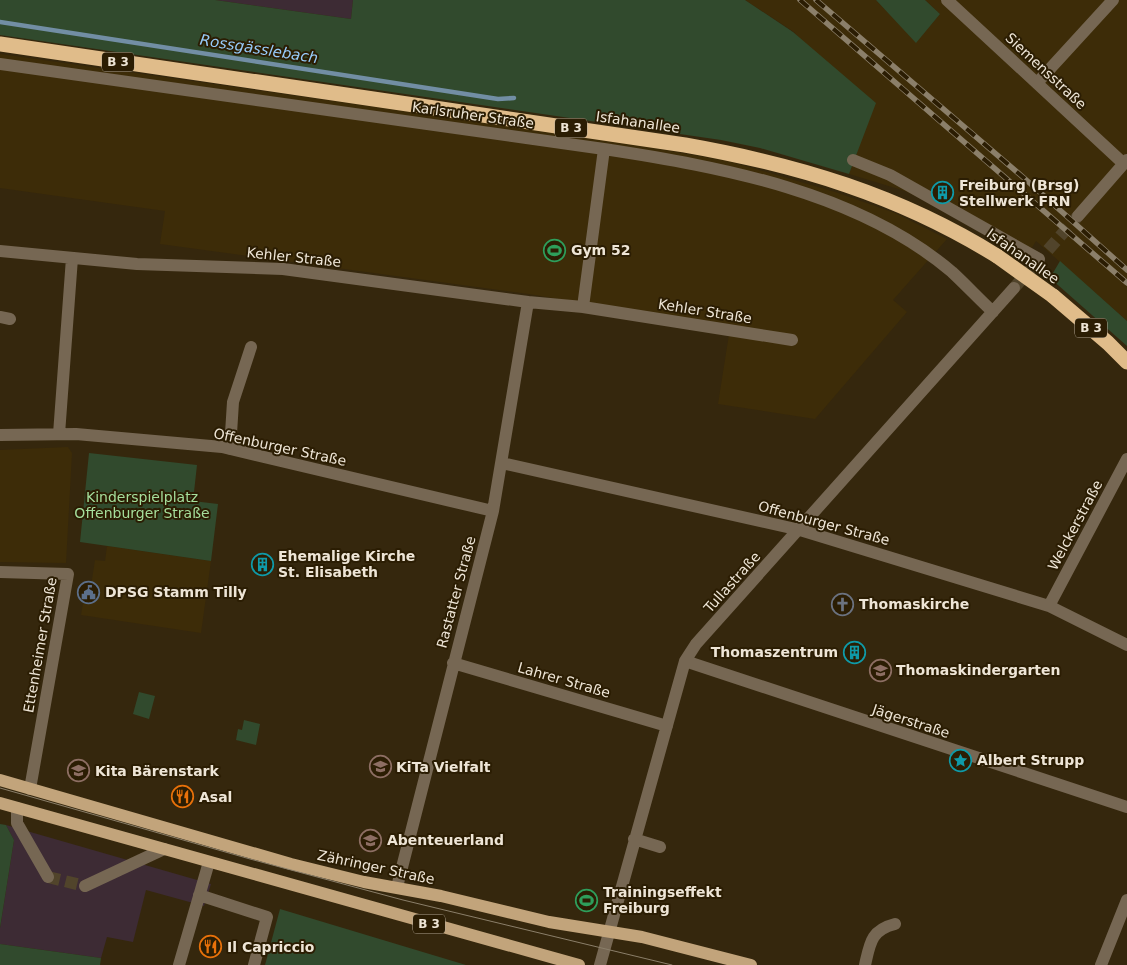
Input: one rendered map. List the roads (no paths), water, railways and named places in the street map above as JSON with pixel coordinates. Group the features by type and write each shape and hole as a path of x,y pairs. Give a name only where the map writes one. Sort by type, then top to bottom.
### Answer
{"highway":[{"name":"Isfahanallee","path":"0,44 685,145 758,159 829,177 871,192 948,227 997,256 1053,296 1095,331 1127,362"}],"main road":[{"name":"Zähringer Straße","path":"0,780 292,864 364,882 397,886 550,922 608,930 685,947 751,965"},
{"name":"B 3","path":"0,803 579,965"}],"street":[{"name":"Siemensstraße","path":"948,0 1126,162"},
{"path":"1037,83 1113,0"},
{"name":"Karlsruher Straße","path":"0,64 604,149 688,162 741,174 823,200 866,218 903,238 951,272 993,312"},
{"path":"583,307 604,149"},
{"path":"853,160 890,175 1041,258"},
{"path":"1078,216 1126,162"},
{"name":"Kehler Straße","path":"0,251 137,264 283,269 528,302 583,307 792,340"},
{"path":"58,434 72,258"},
{"name":"Tullastraße","path":"600,965 608,930 685,661 696,644 800,530 1014,288"},
{"name":"Rastatter Straße","path":"397,886 493,510 528,302"},
{"path":"230,449 233,402 251,347"},
{"name":"Offenburger Straße","path":"0,435 58,434 230,449 493,510"},
{"name":"Welckerstraße","path":"1049,606 1127,459"},
{"name":"Offenburger Straße","path":"502,463 800,530 1049,606 1127,645"},
{"name":"Ettenheimer Straße","path":"0,572 68,574 30,789"},
{"name":"Jägerstraße","path":"685,661 1127,808"},
{"name":"Lahrer Straße","path":"453,664 667,726"},
{"path":"17,808 17,823 48,877"},
{"path":"634,839 660,847"},
{"path":"86,886 164,849"},
{"path":"180,965 209,862"},
{"path":"200,895 267,917 254,965"},
{"path":"1101,965 1127,900"},
{"path":"865,965 873,936 883,927 895,924"}],"waterway":[{"name":"Rossgässlebach","path":"0,22 498,99 514,98"}],"tunnel":[{"path":"1048,250 1078,216"},
{"path":"1014,288 1035,264"},
{"path":"48,877 85,886"}],"tram line":[{"path":"0,788 403,900 672,965"}],"railway":[{"path":"800,0 1127,283"},
{"path":"816,0 1024,178 1127,270"}],"place":[{"name":"Freiburg (Brsg) Stellwerk FRN","path":"943,193"},
{"name":"Gym 52","path":"555,250"},
{"name":"Ehemalige Kirche St. Elisabeth","path":"262,564"},
{"name":"DPSG Stamm Tilly","path":"89,592"},
{"name":"Thomaskirche","path":"843,604"},
{"name":"Thomaszentrum","path":"854,652"},
{"name":"Thomaskindergarten","path":"880,670"},
{"name":"Albert Strupp","path":"961,760"},
{"name":"KiTa Vielfalt","path":"380,767"},
{"name":"Kita Bärenstark","path":"79,771"},
{"name":"Asal","path":"183,797"},
{"name":"Abenteuerland","path":"371,840"},
{"name":"Trainingseffekt Freiburg","path":"587,900"},
{"name":"Il Capriccio","path":"211,947"}],"park label":[{"name":"Kinderspielplatz Offenburger Straße","path":"142,506"}]}
